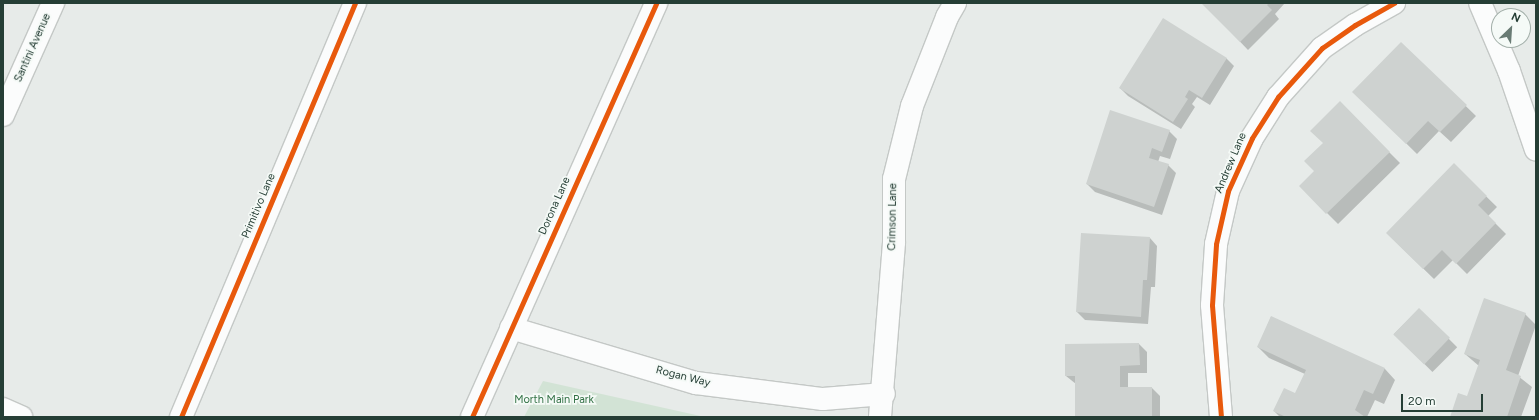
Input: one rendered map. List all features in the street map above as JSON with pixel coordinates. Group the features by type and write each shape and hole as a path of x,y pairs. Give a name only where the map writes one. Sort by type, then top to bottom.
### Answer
{"street":[{"name":"Santini Avenue","path":"3,115 53,3"},
{"name":"Primitivo Lane","path":"181,417 355,3"},
{"name":"Dorona Lane","path":"472,417 656,3"},
{"name":"Crimson Lane","path":"880,417 884,394 894,242 894,179 912,106 946,17 955,3"},
{"name":"Andrew Lane","path":"1221,417 1212,305 1216,244 1228,191 1252,138 1278,96 1322,48 1356,25 1394,3"},
{"path":"1480,3 1509,71 1536,150"},
{"name":"Rogan Way","path":"512,328 696,383 823,399 884,394"},
{"path":"3,409 21,417"}],"green space":[{"name":"Morth Main Park","path":"543,381 705,417 524,417"}],"building":[{"path":"1201,3 1269,3 1267,5 1272,10 1240,42"},
{"path":"1163,18 1227,58 1202,98 1189,90 1185,97 1188,99 1173,122 1119,88"},
{"path":"1401,42 1467,105 1440,132 1428,121 1406,144 1352,92"},
{"path":"1340,101 1390,152 1326,214 1299,186 1314,171 1304,161 1323,143 1310,131"},
{"path":"1110,110 1170,130 1162,152 1152,148 1149,158 1169,164 1154,207 1086,184"},
{"path":"1454,163 1487,196 1478,205 1496,223 1456,264 1442,250 1423,269 1386,233"},
{"path":"1081,233 1150,237 1147,280 1143,280 1141,317 1076,312"},
{"path":"1484,298 1526,313 1506,370 1521,376 1507,417 1450,417 1458,393 1467,396 1480,360 1464,354"},
{"path":"1419,308 1450,338 1424,364 1393,335"},
{"path":"1271,316 1385,368 1373,394 1364,390 1355,410 1365,417 1286,417 1273,411 1284,388 1295,393 1306,370 1257,347"},
{"path":"1139,343 1140,365 1120,366 1120,387 1152,387 1152,417 1075,417 1075,376 1065,376 1065,344"}],"cycle path":[{"path":"181,417 355,3"},
{"path":"472,417 656,3"},
{"path":"1221,417 1212,305 1216,244 1228,191 1252,138 1278,97 1322,48 1355,25 1394,3"}]}
